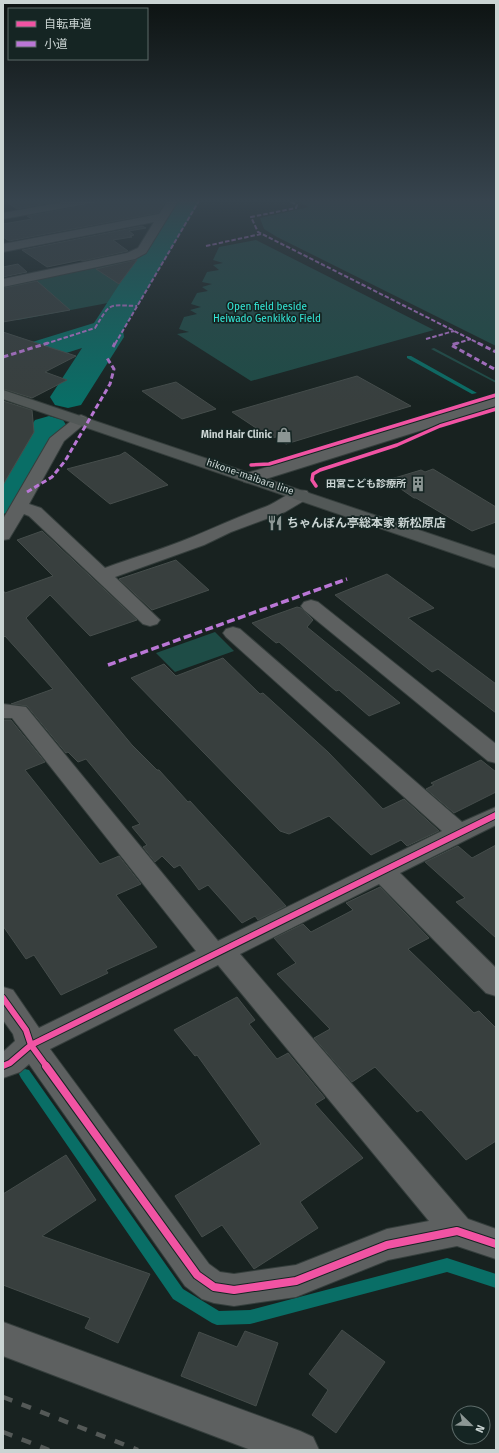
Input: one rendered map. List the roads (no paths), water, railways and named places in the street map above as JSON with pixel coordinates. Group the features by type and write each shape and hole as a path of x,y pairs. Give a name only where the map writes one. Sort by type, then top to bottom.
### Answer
{"main road":[{"name":"hikone-maibara line","path":"3,394 496,562"}],"street":[{"path":"3,283 80,267"},
{"path":"250,478 496,402"},
{"path":"3,535 58,438 81,420"},
{"path":"102,575 198,541 225,528 279,508 301,495"},
{"path":"20,507 35,512 150,620"},
{"path":"311,606 496,756"},
{"path":"233,633 459,833"},
{"path":"3,711 18,712 218,953 457,1231"},
{"path":"3,1066 10,1063 31,1045 496,815"},
{"path":"382,871 496,984"},
{"path":"3,998 26,1030 31,1045 197,1275 214,1287 234,1290 296,1282 387,1245 457,1231 496,1244"},
{"path":"3,1338 300,1450"}],"waterway":[{"path":"106,330 146,267"},
{"path":"3,362 106,330"},
{"path":"68,397 107,337 106,330"},
{"path":"409,357 474,393"},
{"path":"3,501 49,428"},
{"path":"25,1074 178,1294 217,1318 250,1317 447,1265 496,1281"}],"railway":[{"path":"3,1397 138,1450"},
{"path":"3,1432 49,1450"}],"place":[{"name":"Mind Hair Clinic","path":"284,435"},
{"name":"田宮こども診療所","path":"418,484"},
{"name":"ちゃんぽん亭総本家 新松原店","path":"275,523"}],"park label":[{"name":"Open field beside Heiwado Genkikko Field","path":"267,312"}]}
